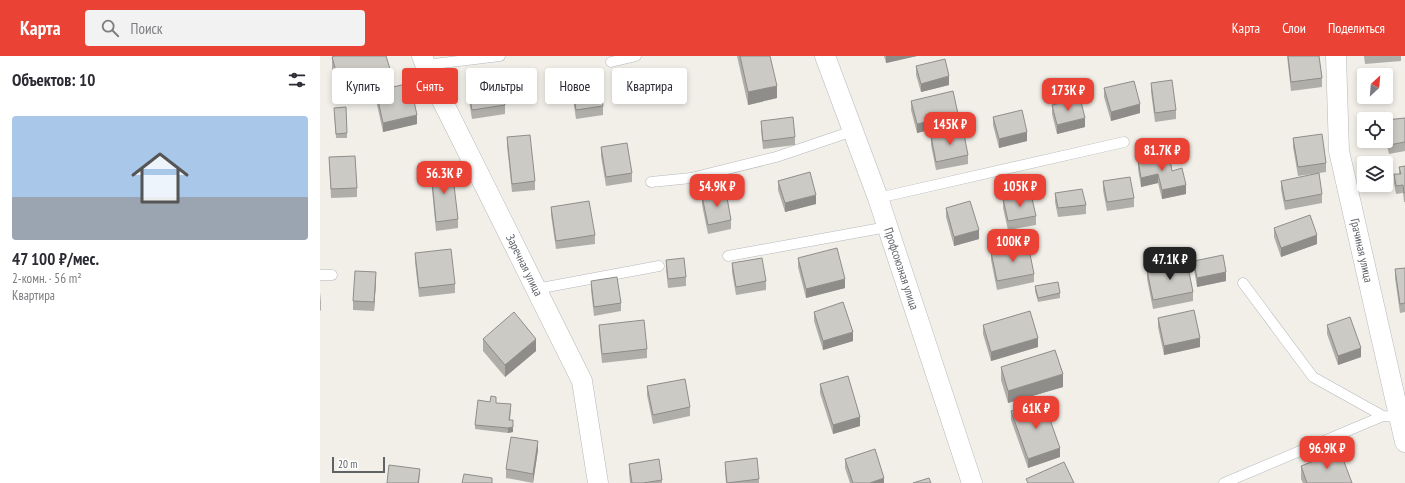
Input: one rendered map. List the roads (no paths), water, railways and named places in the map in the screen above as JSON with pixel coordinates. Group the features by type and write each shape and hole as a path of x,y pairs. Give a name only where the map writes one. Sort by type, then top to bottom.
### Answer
{"street":[{"name":"Профсоюзная улица","path":"825,56 878,198 972,483"},
{"name":"Грачиная улица","path":"1336,56 1339,151 1392,417 1405,442"},
{"name":"Заречная улица","path":"424,60 582,381 598,483"}],"lane":[{"path":"424,60 500,56"},
{"path":"611,62 636,56"},
{"path":"651,182 690,178 769,159 853,131"},
{"path":"878,198 1124,142"},
{"path":"728,256 887,227"},
{"path":"536,290 659,266"},
{"path":"320,275 332,275"},
{"path":"1243,283 1313,376 1392,417"},
{"path":"1224,483 1392,417"}]}
